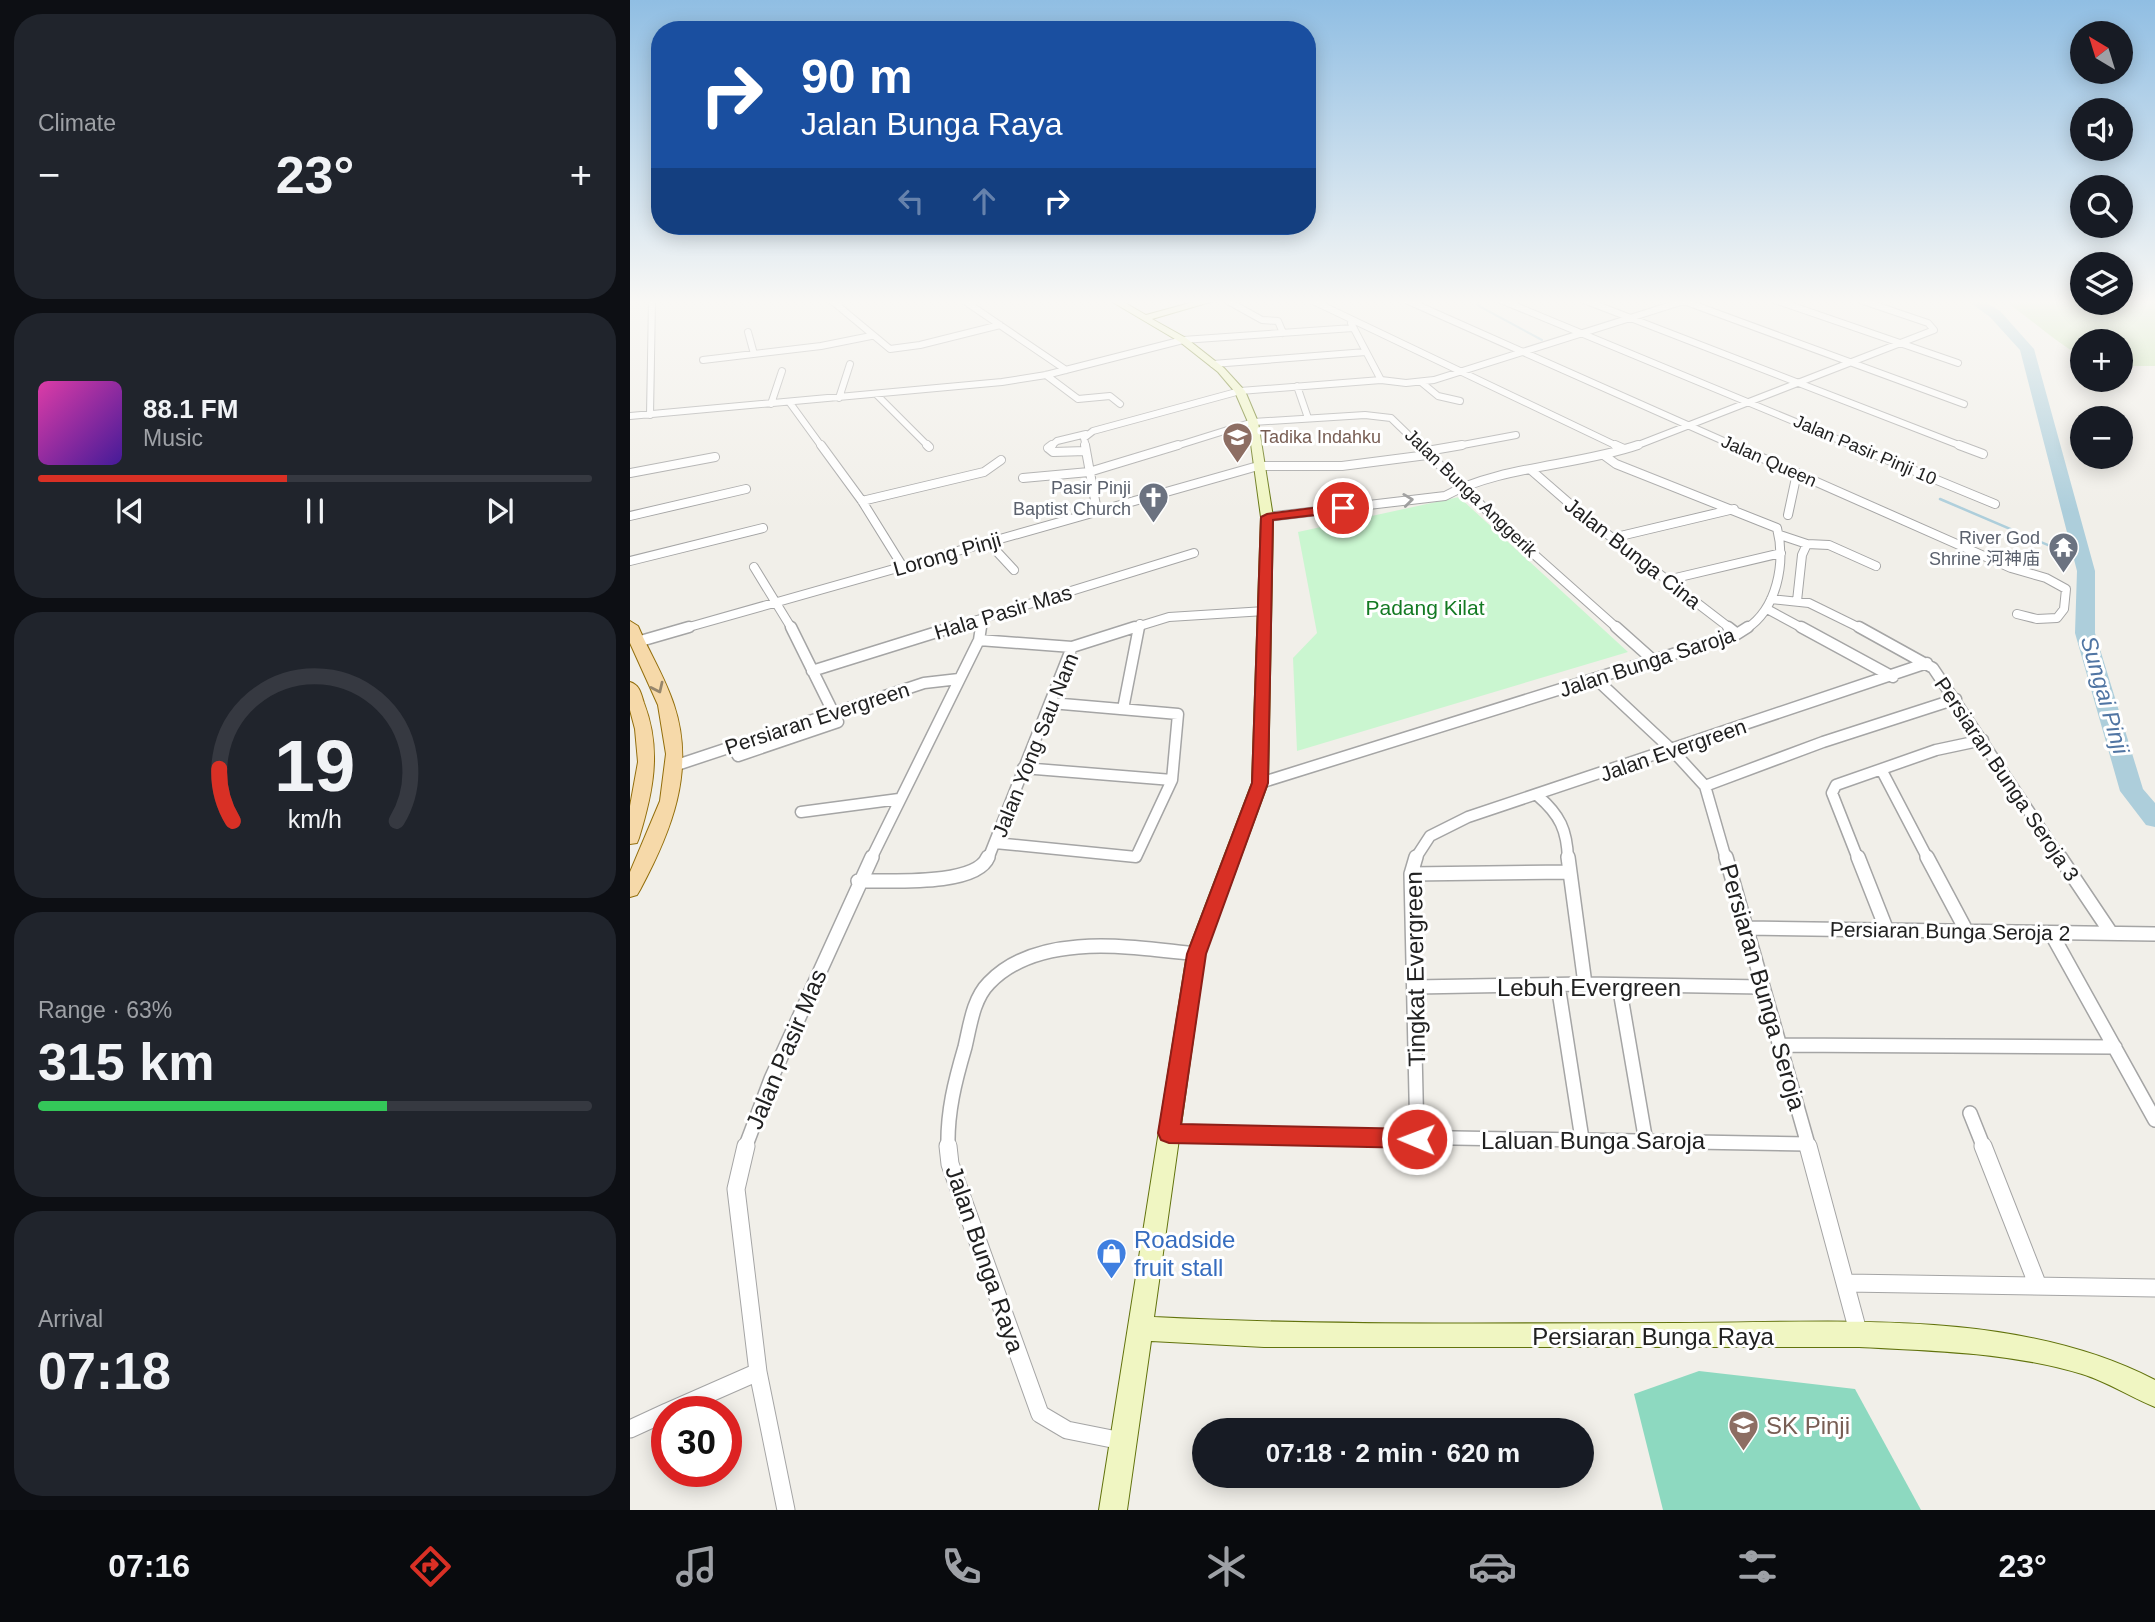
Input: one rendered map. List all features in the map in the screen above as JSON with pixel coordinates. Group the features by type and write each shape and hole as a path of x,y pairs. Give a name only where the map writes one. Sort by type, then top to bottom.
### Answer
{"main road":[{"path":"1113,1510 1196,954 1260,783 1267,517 1253,422 1240,391 1219,370"},
{"path":"630,890 651,853 669,810 677,765 666,706 633,634"},
{"path":"630,687 647,733 649,765 637,793 630,838"},
{"name":"Persiaran Bunga Raya","path":"1140,1328 1264,1335 1859,1335 2042,1350 2074,1356 2134,1381 2155,1394"}],"street":[{"path":"649,415 650,370"},
{"path":"839,398 848,370"},
{"path":"630,416 1002,382 1064,370"},
{"path":"1376,370 1381,380"},
{"path":"1458,370 1624,449"},
{"path":"1086,450 1053,452 1048,448 1057,441 1240,391 1381,380 1421,382 1466,370"},
{"name":"Jalan Queen","path":"1566,370 2011,568 2046,578 2066,589 2064,609 2057,618 2037,619 2017,614"},
{"name":"Jalan Pasir Pinji 10","path":"1671,370 1995,505"},
{"path":"1767,370 1983,454"},
{"path":"1267,517 1445,496 1462,486 1605,456 1832,370"},
{"path":"1872,370 1964,404"},
{"path":"771,404 782,371"},
{"path":"1046,375 1078,399 1110,396 1120,404"},
{"path":"1421,382 1430,392 1460,401"},
{"path":"1297,386 1308,418"},
{"path":"876,394 929,447"},
{"path":"790,403 862,501 903,567"},
{"name":"Jalan Bunga Anggerik","path":"1023,478 1089,472 1253,422 1365,415 1391,418 1560,579 1654,660"},
{"path":"1086,434 1089,472 1097,512"},
{"name":"Lorong Pinji","path":"633,634 778,602 1258,466 1298,467 1427,453 1516,435"},
{"path":"1605,456 1616,464 1777,528 1780,535 1780,553 1769,604 1893,677"},
{"path":"630,473 715,457"},
{"path":"862,501 984,472 1001,460"},
{"name":"Jalan Bunga Cina","path":"1531,470 1612,538 1737,634"},
{"path":"1788,515 1797,473"},
{"path":"630,516 746,489"},
{"path":"1612,538 1734,509"},
{"path":"630,561 764,528"},
{"path":"1780,535 1807,544 1829,545 1876,566"},
{"path":"988,542 1014,570"},
{"path":"1797,601 1802,555 1807,544"},
{"name":"Hala Pasir Mas","path":"812,671 1194,553"},
{"path":"1667,580 1780,553"},
{"path":"754,567 778,602 834,713"},
{"name":"Persiaran Bunga Seroja 3","path":"1769,604 1797,601 1823,608 1927,663 1956,699 2111,933"},
{"name":"Jalan Bunga Saroja","path":"1260,783 1737,634 1769,604"},
{"name":"Jalan Yong Sau Nam","path":"858,881 965,874 986,863 1072,647 1168,617 1265,611"},
{"name":"Jalan Pasir Mas","path":"786,1510 758,1372 736,1189 739,1170 751,1126 858,881 979,640 983,631 982,618"},
{"path":"1123,709 1140,624"},
{"path":"979,640 1072,647"},
{"name":"Jalan Evergreen","path":"1421,843 1440,827 1893,677 1927,663"},
{"name":"Persiaran Evergreen","path":"677,765 924,683 959,679"},
{"name":"Persiaran Bunga Seroja","path":"1596,679 1672,750 1705,786 1781,1045 1859,1335"},
{"path":"1705,786 1823,742 1956,699"},
{"path":"995,843 1136,857 1172,780 1178,715 1051,703"},
{"path":"1886,928 1832,793 1836,785 1849,778 1882,771 1936,750 1983,740"},
{"path":"1023,768 1172,780"},
{"path":"1882,771 1967,932"},
{"path":"1538,796 1556,811 1567,833 1569,872 1585,984"},
{"path":"802,812 899,799"},
{"name":"Tingkat Evergreen","path":"1417,1139 1416,987 1411,874 1413,860 1421,843"},
{"path":"1411,874 1569,872"},
{"name":"Persiaran Bunga Seroja 2","path":"1746,928 2155,934"},
{"path":"2051,933 2155,1120"},
{"name":"Jalan Bunga Raya","path":"1122,1441 1060,1428 1048,1424 1040,1414 950,1164 945,1124 978,1001 990,982 1027,959 1048,953 1131,948 1196,954"},
{"name":"Lebuh Evergreen","path":"1416,987 1585,984 1762,987"},
{"path":"1558,985 1582,1139"},
{"path":"1619,985 1646,1142"},
{"path":"1781,1045 2115,1047"},
{"path":"1970,1114 2038,1286"},
{"name":"Laluan Bunga Saroja","path":"1169,1133 1646,1142 1720,1140 1807,1144"},
{"path":"1847,1283 2155,1288"},
{"path":"703,1396 758,1372"},
{"path":"630,1429 651,1419"}],"green space":[{"name":"Padang Kilat","path":"1459,497 1628,652 1297,751 1293,658 1317,633 1298,532"},
{"path":"1699,1371 1855,1389 1921,1510 1663,1510 1634,1394"}],"waterway":[{"name":"Sungai Pinji","path":"2033,370 2086,571 2085,633 2132,791 2155,819"},
{"path":"1940,499 2083,560"}],"place":[{"name":"Tadika Indahku","path":"1237,464"},
{"name":"Pasir Pinji Baptist Church","path":"1154,525"},
{"name":"River God Shrine 河神庙","path":"2063,575"},
{"name":"Roadside fruit stall","path":"1111,1280"},
{"name":"SK Pinji","path":"1743,1452"}],"route":[{"path":"1343,508 1267,517 1260,783 1196,954 1169,1133 1417,1139"}]}
